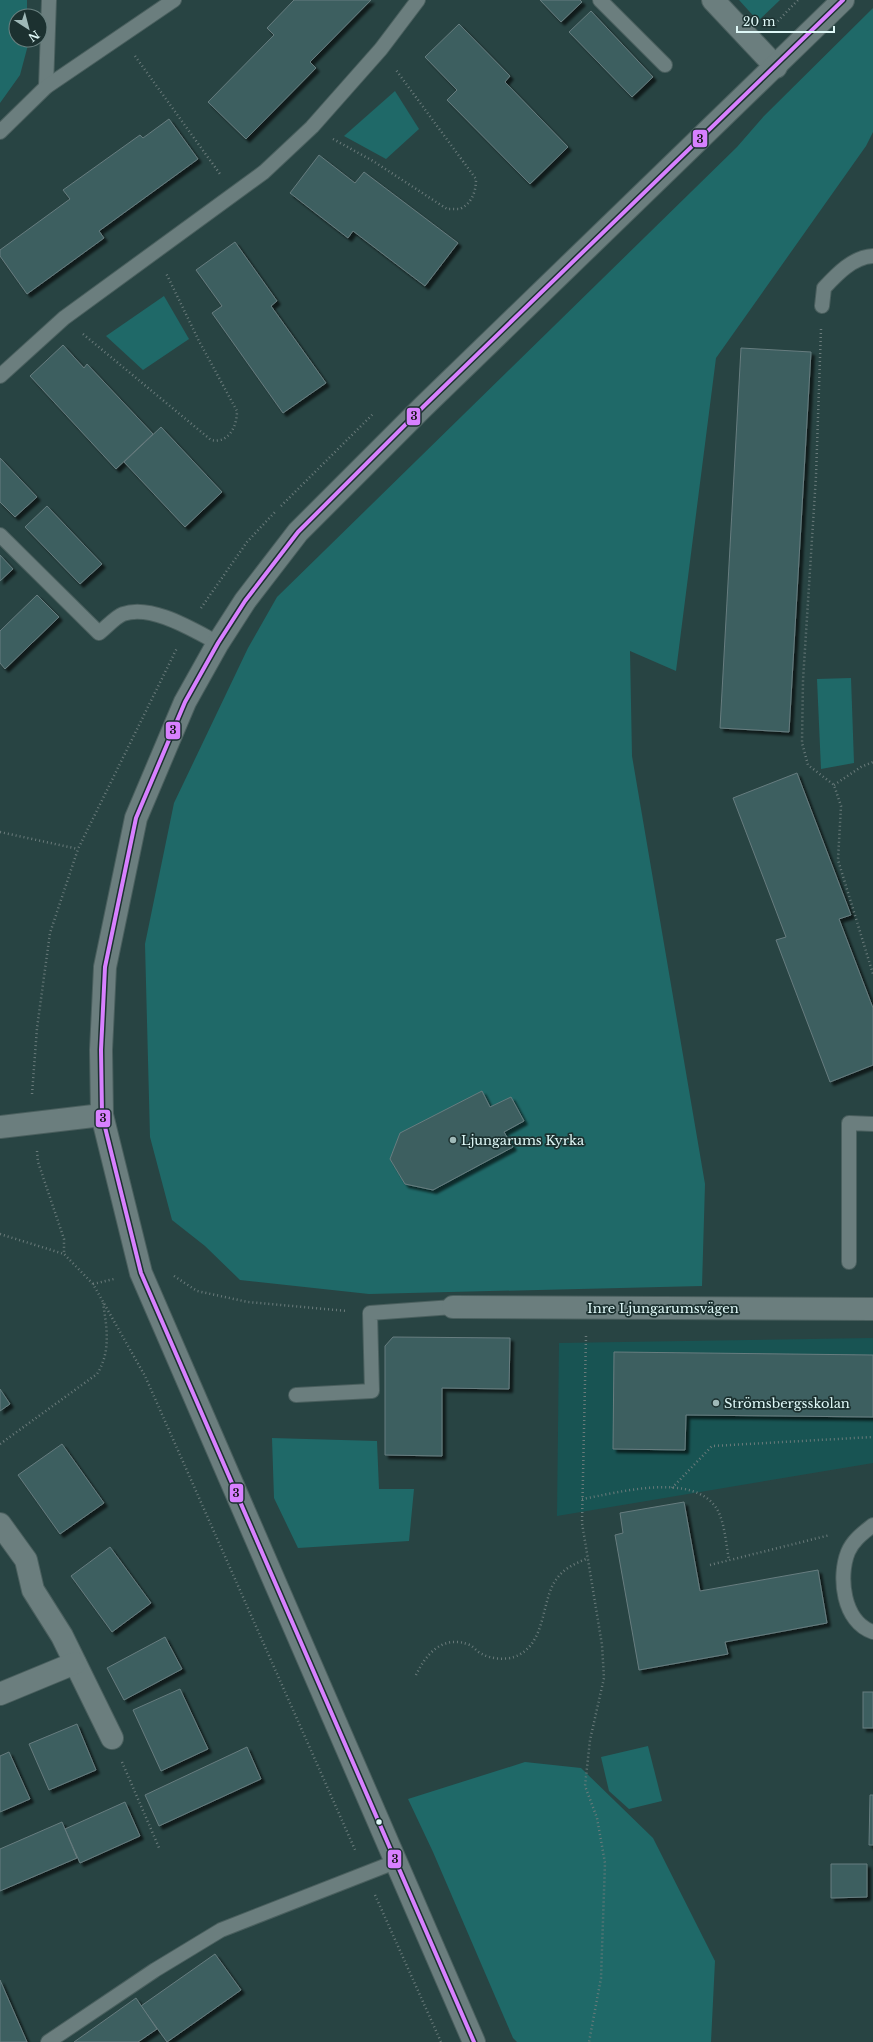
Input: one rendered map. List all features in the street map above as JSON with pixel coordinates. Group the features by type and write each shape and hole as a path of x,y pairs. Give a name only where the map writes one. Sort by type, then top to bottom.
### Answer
{"street":[{"path":"713,0 776,66"},
{"path":"474,2042 141,1273 102,1115 101,1050 105,967 136,818 185,702 218,643 245,601 298,532 424,406 843,0"},
{"path":"0,1127 102,1115"},
{"name":"Inre Ljungarumsvägen","path":"453,1307 873,1309"},
{"path":"0,1524 26,1560 33,1590 62,1636 112,1738"},
{"path":"0,1694 74,1663"}],"lane":[{"path":"46,87 49,0"},
{"path":"0,132 46,87 174,0"},
{"path":"0,376 64,318 264,172 312,127 381,49 418,0"},
{"path":"600,0 665,65"},
{"path":"822,306 824,288 828,283 842,270 865,256 873,256"},
{"path":"0,535 99,633 123,614 152,612 188,627 218,643"},
{"path":"849,1262 849,1123 873,1124"},
{"path":"296,1394 372,1391 370,1313 453,1307"},
{"path":"873,1525 858,1537 848,1552 844,1573 845,1599 856,1621 873,1632"},
{"path":"48,2042 155,1970 221,1930 395,1862"}],"path":[{"path":"754,44 798,0"},
{"path":"121,37 234,194"},
{"path":"312,127 373,161 447,209 460,209 471,200 476,191 476,179 381,49"},
{"path":"64,318 211,440 217,441 224,438 233,431 237,421 237,411 198,341 155,251"},
{"path":"822,306 816,476 803,680 802,743 808,765 834,785 841,806 838,860 873,974"},
{"path":"64,1254 64,1239 38,1162 32,1123 32,1097 37,1028 50,933 78,849 188,627 247,542 318,467 376,412"},
{"path":"834,785 861,767 873,762"},
{"path":"0,832 78,849"},
{"path":"0,1234 64,1254 93,1284 103,1300 144,1376 441,2042"},
{"path":"93,1284 165,1268 182,1282 198,1291 248,1302 370,1313"},
{"path":"0,1444 97,1374 104,1363 108,1334 103,1300"},
{"path":"586,1308 582,1523 602,1645 604,1678 590,1740 585,1786 597,1818 605,1863 601,1978 589,2042"},
{"path":"672,1488 712,1446 873,1437"},
{"path":"582,1499 661,1487 694,1492 707,1499 716,1508 720,1516 729,1560"},
{"path":"710,1565 835,1534"},
{"path":"416,1675 431,1651 446,1644 460,1642 472,1646 481,1654 495,1658 514,1657 531,1647 542,1622 557,1578 572,1565 588,1558"},
{"path":"112,1738 160,1850"}],"shaded area":[{"path":"0,0 27,0 27,8 8,8 8,48 27,48 20,75 0,103"},
{"path":"739,0 780,0 758,21"},
{"path":"873,8 873,132 866,146 716,358 676,671 630,651 632,756 705,1184 702,1286 369,1294 240,1280 205,1246 172,1220 150,1137 145,944 174,803 248,648 277,597 737,147 764,116"},
{"path":"395,91 419,129 386,159 344,136"},
{"path":"164,296 189,339 143,370 106,336"},
{"path":"851,678 854,763 821,769 817,679"},
{"name":"Strömsbergsskolan","path":"873,1338 873,1463 557,1516 559,1343"},
{"path":"272,1438 377,1441 379,1489 414,1489 409,1541 298,1548 274,1498"},
{"path":"648,1746 662,1801 629,1809 609,1791 601,1757"},
{"path":"525,1762 581,1768 653,1838 715,1961 711,2042 517,2042 513,2038 433,1852 408,1799"}],"building":[{"path":"294,0 371,0 310,62 316,68 246,139 208,102 274,35 267,28"},
{"path":"540,0 580,0 582,2 561,22"},
{"path":"591,11 653,77 632,97 569,32"},
{"path":"459,24 510,76 505,82 568,147 530,184 447,100 457,90 425,57"},
{"path":"169,119 198,159 99,231 104,238 27,294 0,256 0,250 70,199 63,190 140,135 143,138"},
{"path":"319,155 355,183 364,172 458,243 425,286 353,231 348,238 290,193"},
{"path":"235,242 277,301 271,306 326,383 283,413 212,313 222,306 196,270"},
{"path":"63,345 84,368 87,364 153,434 116,469 30,376"},
{"path":"741,348 811,352 789,732 720,728"},
{"path":"161,427 222,492 185,527 124,462"},
{"path":"0,458 37,497 15,517 0,502"},
{"path":"47,506 102,564 80,584 25,527"},
{"path":"0,555 13,569 0,581"},
{"path":"37,595 59,617 5,669 0,663 0,631"},
{"path":"797,773 851,915 839,919 873,1008 873,1065 830,1082 776,940 786,937 733,798"},
{"name":"Ljungarums Kyrka","path":"482,1091 490,1107 511,1097 524,1121 504,1132 513,1147 433,1190 405,1184 390,1159 400,1133"},
{"path":"393,1337 510,1338 509,1389 442,1388 442,1456 385,1455 385,1346"},
{"path":"614,1352 873,1355 873,1417 686,1415 685,1450 613,1449"},
{"path":"0,1389 10,1404 0,1411"},
{"path":"62,1444 104,1503 60,1534 18,1475"},
{"path":"684,1502 700,1591 818,1570 827,1623 725,1642 728,1654 639,1670 615,1535 623,1533 620,1513"},
{"path":"110,1547 151,1603 112,1632 71,1576"},
{"path":"165,1637 182,1669 124,1700 107,1668"},
{"path":"180,1689 208,1749 161,1771 133,1710"},
{"path":"863,1692 873,1692 873,1728 863,1728"},
{"path":"77,1724 96,1770 49,1790 29,1744"},
{"path":"247,1747 261,1779 159,1826 145,1795"},
{"path":"9,1752 30,1799 0,1812 0,1756"},
{"path":"870,1795 873,1795 873,1845 869,1845"},
{"path":"125,1802 140,1836 80,1863 65,1829"},
{"path":"62,1822 77,1858 0,1891 0,1849"},
{"path":"831,1864 867,1864 867,1897 831,1898"},
{"path":"215,1954 241,1990 167,2042 141,2006"},
{"path":"0,1980 27,2042 0,2042"},
{"path":"136,1998 157,2029 138,2042 74,2042"}],"transit line":[{"name":"3","path":"474,2042 141,1273 102,1115 101,1050 105,967 136,818 185,702 218,643 245,601 298,532 424,406 843,0"}],"place":[{"name":"Ljungarums Kyrka","path":"453,1140"},
{"name":"Strömsbergsskolan","path":"716,1403"}]}
